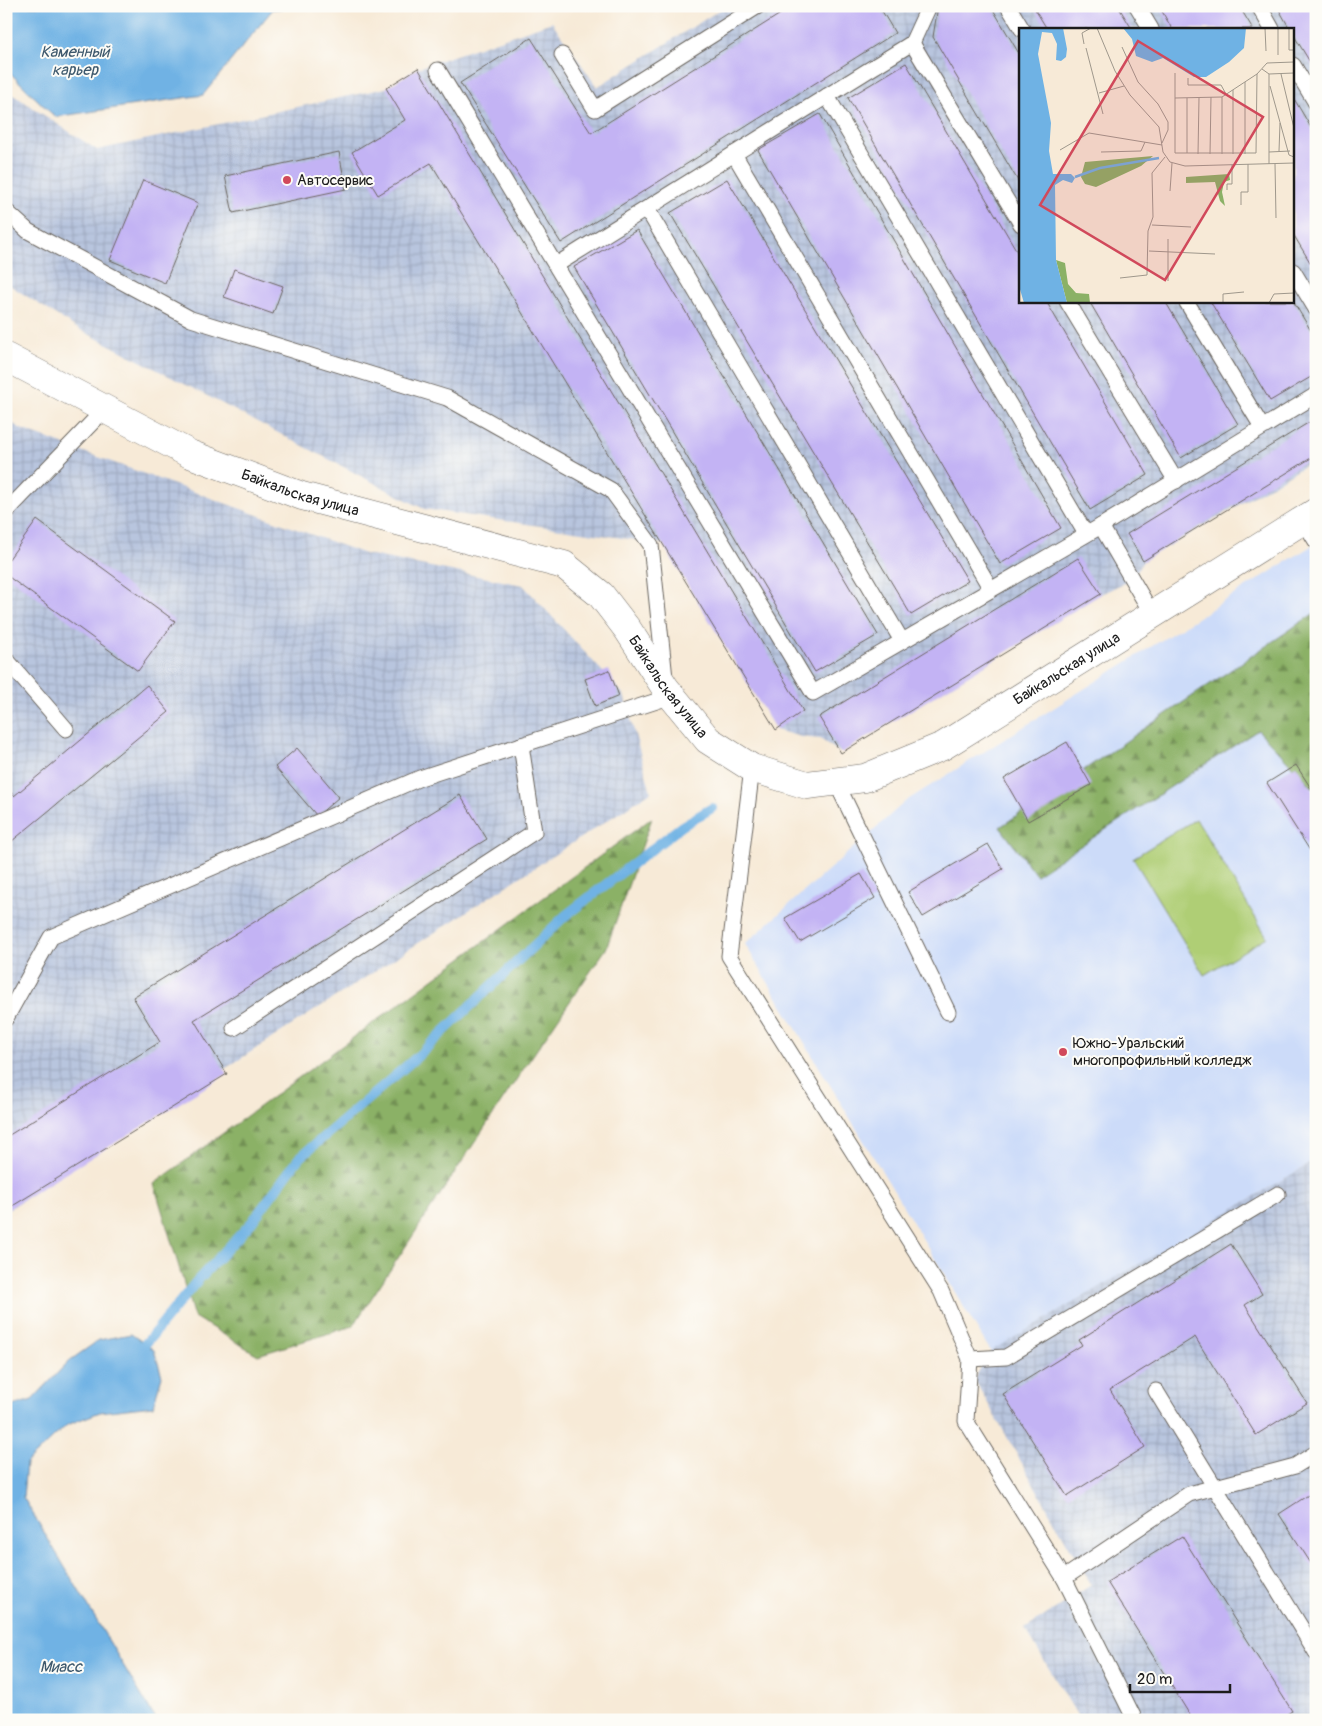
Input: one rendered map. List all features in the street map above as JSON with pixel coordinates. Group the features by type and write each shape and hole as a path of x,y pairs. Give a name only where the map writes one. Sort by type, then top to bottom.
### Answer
{"street":[{"name":"Байкальская улица","path":"6,357 190,454 302,496 564,565 601,595 628,630 669,692 708,740 752,768 807,785 865,778 943,746 1152,614 1311,524"}],"lane":[{"path":"562,55 595,109 758,6"},
{"path":"556,265 912,44 929,6"},
{"path":"1008,6 1021,28"},
{"path":"1137,6 1150,28"},
{"path":"1259,6 1271,28"},
{"path":"912,44 1019,221"},
{"path":"1294,67 1316,103"},
{"path":"438,70 813,693 1101,526 1316,395"},
{"path":"828,96 1086,534"},
{"path":"734,154 991,589"},
{"path":"647,209 902,641"},
{"path":"6,211 28,231 191,319 447,398 611,490 651,544 669,692 420,778 51,937 6,1018"},
{"path":"1294,273 1316,309"},
{"path":"1068,302 1176,481"},
{"path":"1187,302 1262,427"},
{"path":"6,512 105,409"},
{"path":"1101,526 1152,614"},
{"path":"6,659 66,729"},
{"path":"234,1028 534,832 520,745"},
{"path":"752,768 729,956 941,1291 970,1359 966,1421 1064,1578 1135,1720"},
{"path":"836,782 948,1012"},
{"path":"970,1359 1006,1357 1278,1194"},
{"path":"1156,1391 1316,1652"},
{"path":"1064,1578 1189,1494 1295,1466 1316,1453"}],"shaded area":[{"path":"726,6 1316,6 1316,459 1143,561 1132,579 1101,594 841,753 820,739 801,737 776,730 663,544 424,509 75,327 6,283 6,90 97,150 386,88 418,68 552,22 597,87"},
{"path":"6,419 21,429 365,554 523,585 624,695 651,792 6,1211"},
{"name":"Южно-Уральский многопрофильный колледж","path":"1316,543 1316,1160 991,1352 745,944 906,801"},
{"path":"1316,1160 1316,1720 1080,1720 1025,1629 1091,1585 974,1379 991,1351"}],"green space":[{"path":"1316,612 1316,791 1258,730 1036,875 1000,827"},
{"path":"652,818 606,949 520,1074 353,1326 258,1355 194,1317 154,1184"},
{"path":"1196,819 1267,937 1204,975 1133,858"}],"water":[{"name":"Каменный карьер","path":"6,6 327,6 273,9 203,95 55,117 6,69"},
{"name":"Миасс","path":"131,1334 154,1350 162,1376 153,1406 100,1412 67,1425 26,1463 23,1497 156,1720 6,1720 6,1408 32,1400 69,1361 99,1340"}],"building":[{"path":"793,6 879,6 895,33 561,243 460,83 531,38 591,133"},
{"path":"938,6 991,6 1019,54 1019,183 933,37"},
{"path":"1033,6 1118,6 1131,28 1046,28"},
{"path":"1159,6 1239,6 1252,28 1171,28"},
{"path":"1277,6 1316,6 1316,72 1294,36 1294,28 1289,28"},
{"path":"906,63 1019,255 1019,302 1047,302 1148,475 1090,510 848,98"},
{"path":"418,68 803,711 776,730 431,163 378,195 352,152 405,120 386,88"},
{"path":"1294,99 1316,136 1316,272 1294,236"},
{"path":"820,114 1061,528 1000,564 758,150"},
{"path":"339,152 346,189 233,213 225,176"},
{"path":"727,179 968,581 911,615 670,213"},
{"path":"143,180 198,203 165,283 110,260"},
{"path":"637,230 878,635 815,672 574,267"},
{"path":"234,269 283,286 273,314 224,297"},
{"path":"1090,302 1166,302 1238,424 1181,458"},
{"path":"1211,302 1294,302 1316,339 1316,374 1270,401"},
{"path":"1316,418 1316,455 1143,561 1127,534"},
{"path":"37,520 175,621 138,671 6,575 6,563"},
{"path":"1078,558 1101,594 841,753 819,717"},
{"path":"609,670 619,696 595,706 585,679"},
{"path":"147,685 169,712 6,846 6,786 14,796"},
{"path":"1067,742 1091,785 1028,821 1004,779"},
{"path":"297,748 339,797 317,816 275,767"},
{"path":"1296,765 1316,796 1316,860 1267,783"},
{"path":"460,795 487,839 194,1020 227,1074 6,1210 6,1137 160,1042 133,997"},
{"path":"988,844 1003,869 923,917 908,892"},
{"path":"861,874 875,898 800,942 785,918"},
{"path":"1231,1244 1262,1294 1245,1305 1307,1403 1256,1435 1195,1337 1110,1390 1145,1447 1067,1496 1003,1394 1082,1345 1079,1340"},
{"path":"1316,1490 1316,1571 1279,1514"},
{"path":"1182,1536 1292,1711 1278,1720 1193,1720 1107,1582"}],"waterway":[{"path":"137,1354 197,1281 252,1222 299,1158 418,1056 565,916 682,826 712,808"}],"place":[{"name":"Автосервис","path":"287,180"},
{"name":"Южно-Уральский многопрофильный колледж","path":"1063,1052"}]}
